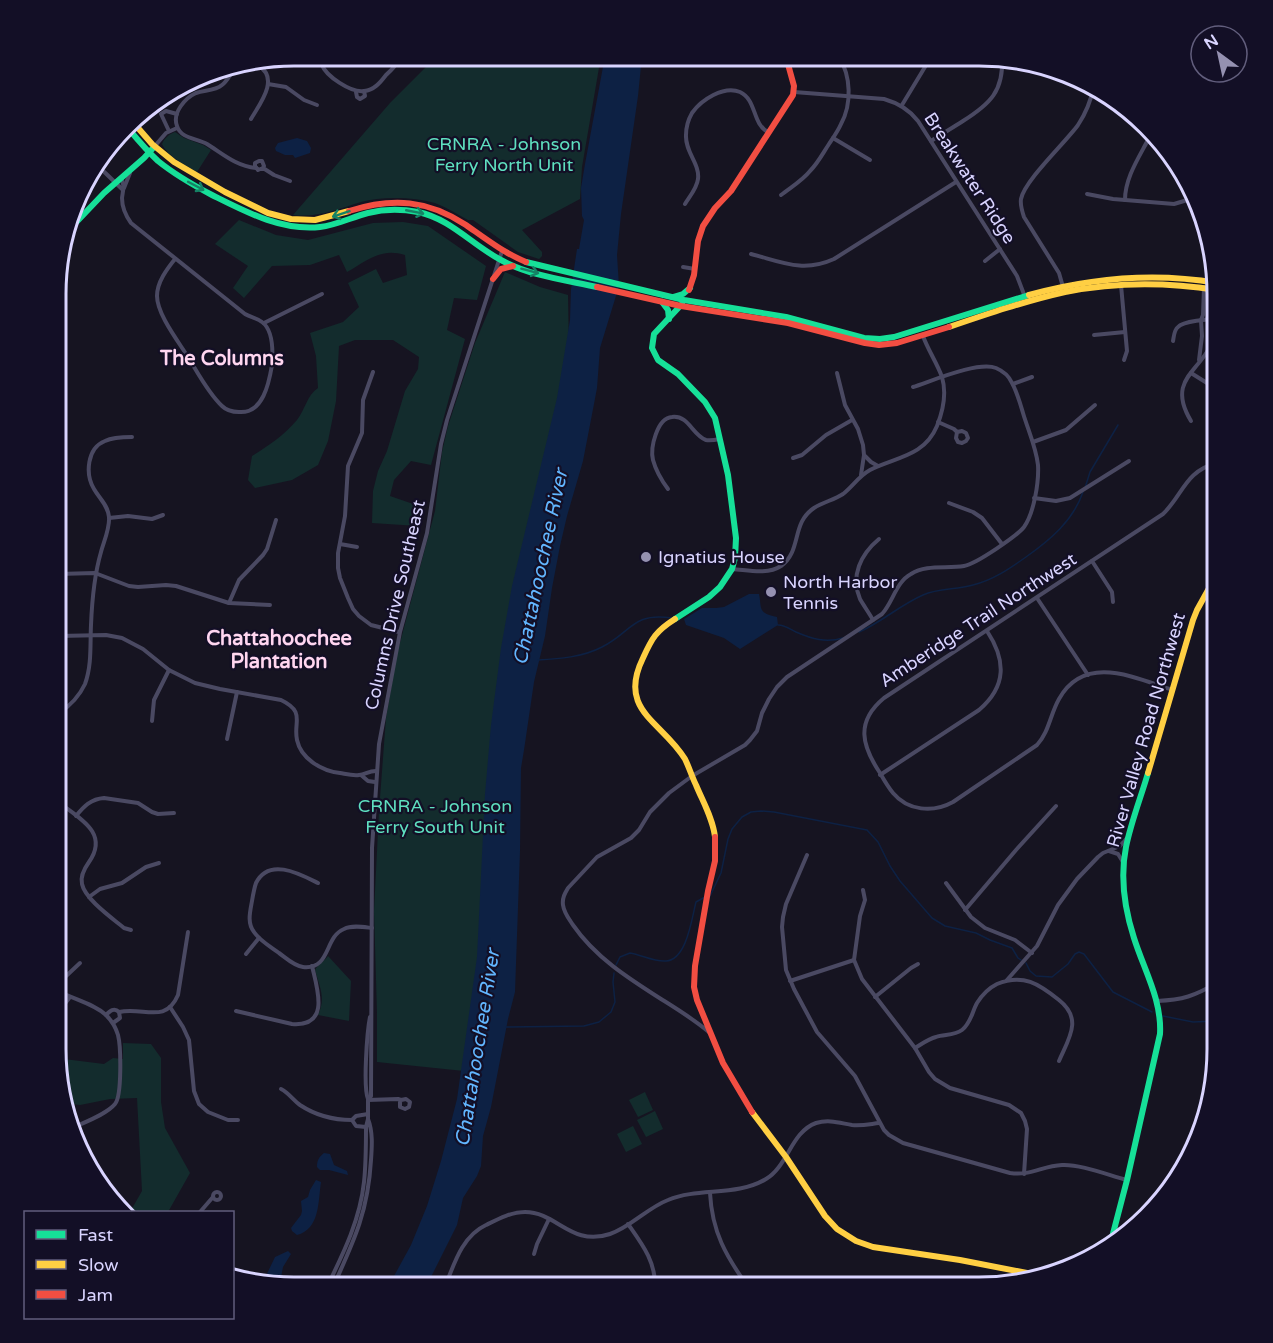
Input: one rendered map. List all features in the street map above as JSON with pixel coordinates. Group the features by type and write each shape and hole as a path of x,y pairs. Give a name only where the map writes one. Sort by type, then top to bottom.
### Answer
{"street":[{"path":"323,66 343,86 356,92 364,92 378,85 392,66"},
{"path":"788,66 794,92 789,103 731,190 706,220 698,241 696,269 690,288 683,303 654,334 652,342 653,350 660,362 676,371 705,402 715,418 728,475 736,544 732,569 725,582 714,593 663,627 648,644 635,676 635,693 650,721 676,746 685,760 711,820 716,842 715,861 695,966 694,987 697,1000 725,1067 748,1106 831,1223 843,1234 873,1246 1025,1273"},
{"path":"781,195 811,171 844,117 848,96 848,77 845,66"},
{"path":"902,105 926,66"},
{"path":"931,141 979,111 990,101 1000,82 1002,67"},
{"path":"251,119 267,90 267,76 261,68"},
{"path":"229,76 222,85 192,96 181,107 176,119 177,128 184,136 204,142 240,165 258,170 263,168"},
{"path":"268,84 286,87 304,100 317,105"},
{"path":"685,204 698,180 698,169 688,151 686,136 689,119 698,106 720,92 738,91 748,99 760,126 769,133"},
{"name":"Breakwater Ridge","path":"794,92 884,99 902,105 916,118 1000,249 1017,276 1026,300"},
{"path":"1063,287 1059,273 1024,217 1021,210 1022,197 1030,181 1080,122 1091,96"},
{"path":"169,131 161,114 166,111 177,114"},
{"path":"138,128 154,147 184,170 255,208 276,216 295,220 316,220 378,203 412,203 439,210 454,217 502,251 522,260 672,297 683,303 788,323 875,345 892,344 921,332 1063,287 1103,280 1134,278 1165,278 1206,283"},
{"path":"78,220 169,131 177,128"},
{"path":"132,134 148,153 171,171 253,216 274,224 311,228 331,225 379,211 409,210 448,223 499,259 513,266 563,280 662,302 700,303 786,317 871,339 921,332"},
{"path":"833,138 870,160"},
{"path":"1125,200 1128,178 1147,141"},
{"path":"256,168 255,164 259,161 263,164 263,168 290,181"},
{"path":"123,190 131,168"},
{"path":"102,170 123,190"},
{"path":"121,177 123,204 128,218 138,230 175,259 245,314 264,323 270,336 272,363 267,390 251,410 232,411 222,406 214,397 160,310 157,298 158,288 164,274 175,259"},
{"path":"751,254 798,266 824,263 956,182"},
{"path":"1087,194 1105,198 1174,204 1187,200"},
{"path":"985,261 1000,249"},
{"name":"Columns Drive Southeast","path":"332,1277 349,1240 360,1207 364,1182 368,1100 371,1096 372,848 375,782 381,729 400,632 427,533 447,420 502,251"},
{"path":"493,279 501,269 513,266"},
{"path":"683,267 696,269"},
{"path":"1199,362 1201,320 1207,279"},
{"path":"1026,300 1077,290 1120,285 1206,283"},
{"path":"1206,283 1207,292"},
{"path":"1120,285 1127,351 1124,360"},
{"path":"672,297 683,294 690,288"},
{"path":"690,288 692,296 700,303"},
{"path":"264,323 322,294"},
{"path":"662,302 667,308 669,319"},
{"path":"1173,341 1180,324 1207,320"},
{"path":"732,569 765,571 782,565 792,553 799,527 806,515 816,507 842,494 861,476 918,449 931,436 943,410 942,378 921,332"},
{"path":"1094,335 1125,332"},
{"path":"1191,421 1183,407 1182,389 1185,381 1207,351"},
{"path":"711,1036 597,954 566,915 563,902 565,893 592,862 631,838 659,801 692,776 750,740 757,731 762,713 777,687 787,677 873,620 888,607 899,585 911,573 927,569 968,566 1017,534 1026,525 1031,514 1038,466 1033,442 1009,377 987,366 977,366 913,387"},
{"path":"373,372 363,400 362,433 348,466 345,516 338,558 339,574 353,609 361,618 371,625 400,632"},
{"path":"837,373 845,405 861,437 864,455 861,476"},
{"path":"1191,373 1207,384"},
{"path":"1013,384 1032,377"},
{"path":"1033,442 1066,430 1095,405"},
{"path":"668,489 661,480 652,454 662,421 670,417 681,418 703,439 710,441 720,439"},
{"path":"793,458 802,455 826,435 852,420"},
{"path":"938,422 957,432"},
{"path":"66,707 75,700 84,685 88,672 95,573 109,518 107,510 94,489 90,475 90,458 99,440 132,437"},
{"path":"864,455 878,466"},
{"path":"1034,498 1056,501 1070,498 1129,461"},
{"name":"Amberidge Trail Northwest","path":"1088,675 1073,683 1063,694 1056,705 1047,733 1037,745 947,805 938,808 909,806 894,794 869,756 864,742 866,724 873,709 884,698 1163,514 1188,480 1207,467"},
{"path":"949,503 982,518 1002,544"},
{"path":"109,518 128,516 152,519 163,515"},
{"path":"229,603 239,580 267,549 276,520"},
{"path":"873,620 860,597 856,579 862,558 879,539"},
{"path":"340,544 357,547"},
{"path":"1092,561 1112,592 1113,602"},
{"path":"66,574 95,573 129,586 176,586 229,603 270,605"},
{"name":"River Valley Road Northwest","path":"1113,1234 1160,1034 1161,1017 1127,916 1123,862 1128,837 1197,610 1207,592"},
{"path":"1037,598 1088,675 1101,672 1114,673 1173,690"},
{"path":"880,775 979,710 992,698 999,683 1000,664 997,648 987,631"},
{"path":"66,636 115,636 129,640 169,670 195,683 281,700 294,710 297,718 298,744 312,762 332,772 361,775 369,771 376,771"},
{"path":"152,721 154,700 169,670"},
{"path":"227,739 237,692"},
{"path":"361,775 368,781 375,782"},
{"path":"76,816 89,802 104,798 138,803 158,814 174,813"},
{"path":"965,910 1056,806"},
{"path":"66,808 96,837 96,851 86,866 82,876 82,885 89,897 124,928 131,930"},
{"path":"915,1048 933,1038 953,1034 963,1029 971,1019 976,1004 983,995 993,986 1006,980 1032,953 1069,889 1098,857 1120,846 1128,837"},
{"path":"1108,850 1118,854 1123,862"},
{"path":"807,855 786,904 783,917 786,970 817,1032 855,1076 879,1123 889,1135 903,1143 1010,1173 1023,1174 1053,1166 1067,1165 1127,1180"},
{"path":"89,897 100,889 122,883 146,867 159,863"},
{"path":"318,883 286,869 270,871 260,877 255,888 249,916 252,928 259,938 302,967 312,966 323,959 333,938 340,931 350,927 372,928"},
{"path":"946,883 971,917 985,928 1015,940 1032,953"},
{"path":"863,890 865,900 860,916 854,960 862,979 915,1048 929,1072 941,1084 1009,1105 1021,1113 1027,1129 1023,1174"},
{"path":"106,1015 112,1010 155,1013 165,1011 170,1007 178,995 188,932"},
{"path":"246,954 259,938"},
{"path":"790,981 854,960"},
{"path":"66,976 80,963"},
{"path":"875,997 918,964"},
{"path":"236,1011 299,1025 310,1021 317,1014 320,1004 312,966"},
{"path":"1018,968 1020,979"},
{"path":"1006,980 1020,979 1035,983 1064,1004 1071,1014 1073,1021 1070,1037 1059,1061"},
{"path":"1157,1001 1196,995 1207,989"},
{"path":"66,996 106,1015 113,1023 119,1042 117,1100 105,1112 79,1125"},
{"path":"66,1003 70,998"},
{"path":"170,1007 186,1031 189,1041 194,1091 199,1104 208,1112 228,1120 238,1120"},
{"path":"113,1023 120,1018 119,1012"},
{"path":"281,1089 299,1104 317,1114 352,1120 356,1116 368,1116"},
{"path":"368,1100 401,1100"},
{"name":"Columns Drive Southeast","path":"338,1277 355,1240 366,1203 371,1150 371,1126 368,1116"},
{"path":"352,1120 356,1126 366,1127"},
{"path":"449,1277 467,1239 478,1229 518,1212 535,1213 573,1233 591,1237 610,1234 658,1205 680,1196 741,1189 759,1183 777,1171 799,1136 819,1122 832,1121 860,1125 879,1123"},
{"path":"710,1193 712,1220 720,1244 741,1277"},
{"path":"202,1211 213,1197"},
{"path":"534,1254 549,1220"},
{"path":"628,1224 651,1261 655,1277"}],"green space":[{"name":"CRNRA - Johnson Ferry North Unit","path":"427,66 599,66 582,167 580,199 522,230 542,252 539,259 518,252 473,220 468,220 435,203 418,199 378,199 319,214 293,215 390,103"},
{"path":"175,132 211,150 197,172 173,157 162,144"},
{"path":"239,220 276,235 308,240 373,223 403,222 428,226 486,266 477,300 454,298 447,330 465,339 431,465 411,461 394,480 390,496 419,506 418,526 372,523 373,491 378,471 387,451 405,391 418,369 419,357 393,340 355,340 339,346 336,401 328,441 318,465 292,480 255,488 248,480 252,456 292,426 311,395 318,388 316,356 310,333 343,322 359,307 348,283 376,269 383,283 407,275 405,255 381,254 347,272 339,255 310,265 272,266 244,298 233,288 248,266 215,244"},
{"name":"CRNRA - Johnson Ferry South Unit","path":"505,272 540,287 568,295 569,350 490,863 464,1071 377,1062 374,911 386,718 397,654 435,511 442,452 448,426 475,343"},
{"path":"328,956 351,981 349,1021 318,1015 322,998 315,970"},
{"path":"123,1043 151,1044 161,1058 161,1102 165,1128 190,1173 169,1211 134,1211 132,1209 142,1191 137,1098 73,1104 66,1059 104,1064 113,1058 123,1059"},
{"path":"645,1092 653,1110 638,1117 629,1100"},
{"path":"655,1111 663,1129 646,1137 637,1120"},
{"path":"633,1126 642,1144 626,1152 617,1134"}],"water":[{"name":"Chattahoochee River","path":"603,66 641,66 621,214 617,255 619,286 600,348 594,404 583,461 560,546 545,636 534,682 521,768 515,992 483,1136 481,1166 463,1198 457,1225 431,1277 393,1277 411,1245 427,1206 457,1099 477,957 485,794 501,648 512,586 557,398 570,320 571,289 577,249 579,249 584,220 581,188"},
{"path":"297,138 307,141 311,148 310,153 295,158 293,155 285,155 276,151 278,143"},
{"path":"749,594 759,594 763,612 777,617 778,625 740,649 724,638 686,625 684,619 702,608 724,607"},
{"path":"324,1153 330,1154 334,1165 347,1171 348,1175 320,1170 317,1162"},
{"path":"316,1180 321,1182 314,1221 305,1232 297,1235 291,1228 301,1215 301,1201 308,1197"},
{"path":"288,1251 291,1254 283,1267 281,1277 266,1275 275,1257"}],"waterway":[{"path":"1085,488 1090,472 1118,425"},
{"path":"859,632 923,595 967,587 1007,570 1035,551 1060,529 1073,512 1083,492"},
{"name":"Chattahoochee River","path":"538,660 587,653 612,641 640,621 648,618 672,618"},
{"path":"778,625 819,640 843,638"},
{"path":"710,896 721,873 732,829 742,817 751,812 774,812 867,830 878,842 900,881 932,918 945,926 976,933 1012,948 1021,960"},
{"path":"616,965 620,957 630,953 657,960 673,959 684,946 696,902 705,897"},
{"path":"1026,963 1036,976 1052,977 1079,952 1084,954 1113,992 1152,1012"},
{"path":"506,1027 584,1026 599,1022 611,1012 615,1002 614,973"},
{"path":"1163,1016 1193,1022 1207,1021"}],"traffic: fast":[{"path":"133,133 154,157 177,175 212,195 264,219 291,226 320,227 374,212 393,210 418,212 441,220 490,254 512,265 548,277 597,287"},
{"path":"78,220 154,147"},
{"path":"526,262 684,300 786,317 864,338 894,337 1029,295"},
{"path":"673,297 683,294 690,288"},
{"path":"662,302 668,310 669,319"},
{"path":"675,619 720,587 732,569 736,538 728,475 715,418 705,402 678,374 658,360 652,348 654,334 682,304"},
{"path":"1113,1234 1160,1034 1158,1009 1152,985 1131,927 1124,882 1124,858 1128,838 1148,773"}],"traffic: slow":[{"path":"138,128 152,144 174,162 225,192 268,213 291,219 315,220 349,211"},
{"path":"1029,295 1076,284 1122,278 1169,278 1207,282"},
{"path":"949,327 1035,299 1103,286 1141,284 1207,289"},
{"path":"1148,773 1193,620 1207,592"},
{"path":"675,619 663,627 649,645 636,676 635,691 646,714 685,759 710,817 715,837"},
{"path":"752,1112 786,1157 825,1216 837,1229 856,1241 873,1247 1025,1273"}],"traffic: jam":[{"path":"689,290 703,226 715,208 731,191 793,95 794,86 788,66"},
{"path":"349,211 395,203 410,203 438,210 526,262"},
{"path":"493,279 501,269 513,266"},
{"path":"597,287 681,306 788,323 879,345 897,343 949,327"},
{"path":"715,837 715,861 695,966 694,987 697,1000 723,1063 752,1112"}],"place":[{"name":"Ignatius House","path":"646,557"},
{"name":"North Harbor Tennis","path":"771,592"}],"district":[{"name":"The Columns","path":"222,358"},
{"name":"Chattahoochee Plantation","path":"279,650"}]}
